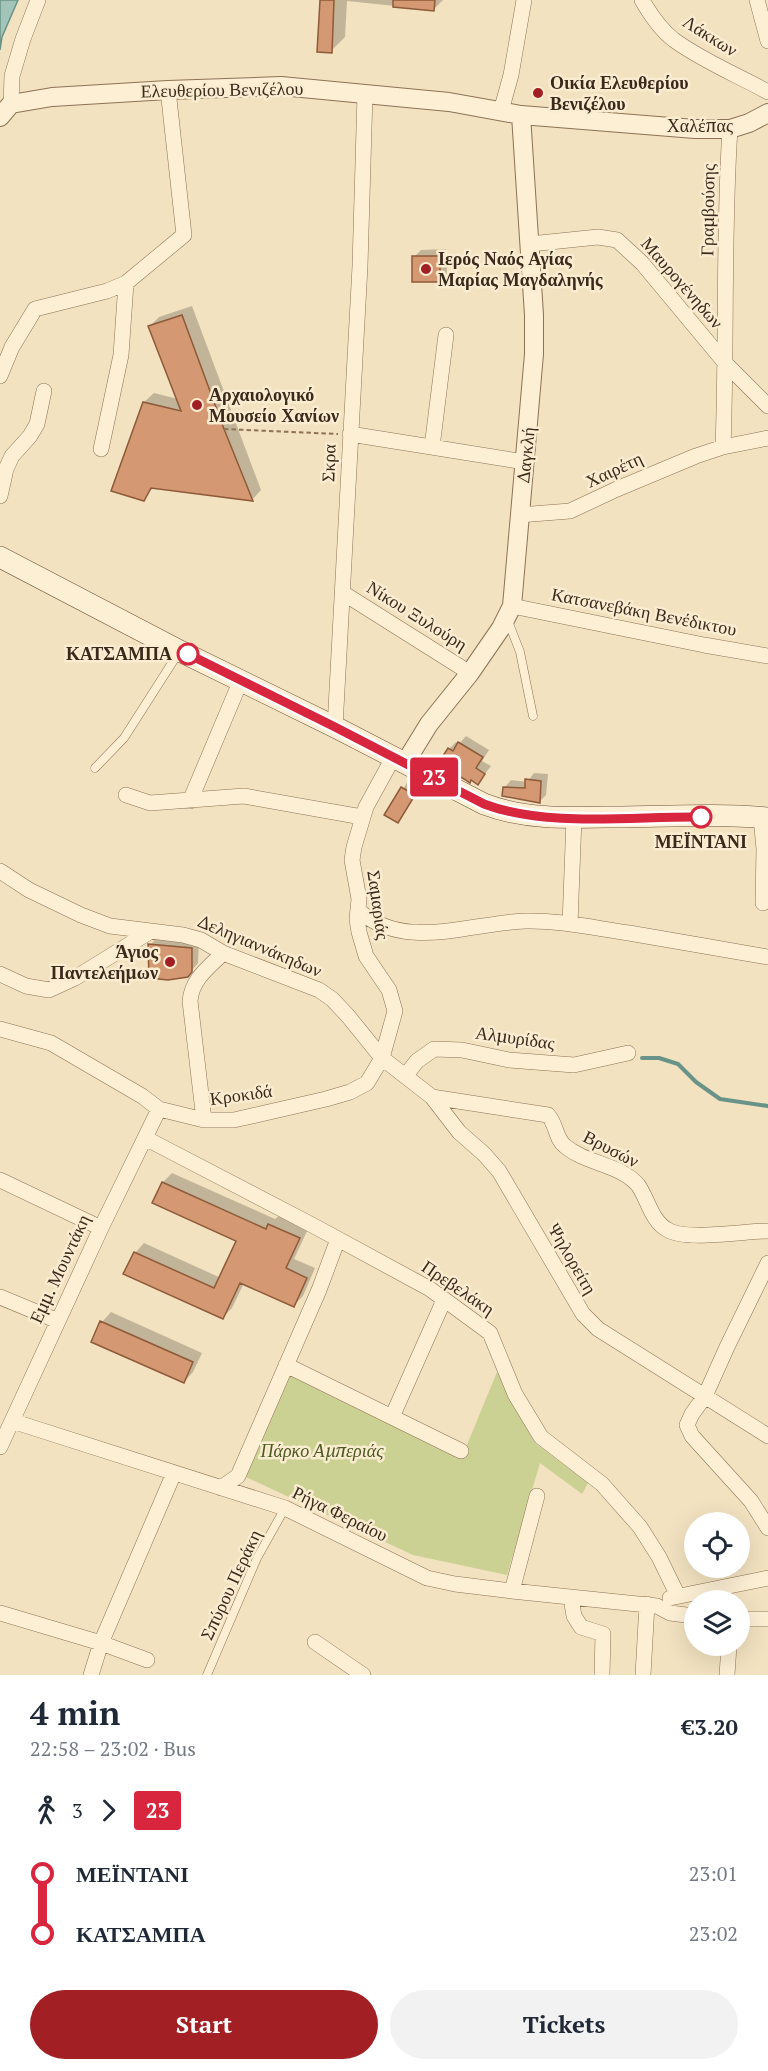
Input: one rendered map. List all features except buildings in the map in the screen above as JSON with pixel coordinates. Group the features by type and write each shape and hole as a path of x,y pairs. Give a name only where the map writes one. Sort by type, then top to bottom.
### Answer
{"main road":[{"path":"0,557 180,651 504,812 574,818 764,818"}],"street":[{"path":"5,111 23,39 38,0"},
{"path":"501,111 511,75 524,0"},
{"name":"Λάκκων","path":"642,0 672,39 768,92"},
{"path":"757,0 768,41"},
{"name":"Ελευθερίου Βενιζέλου","path":"5,111 52,97 281,86 449,102 521,115"},
{"path":"0,376 12,347 35,309 107,291 126,283 184,235 168,90"},
{"name":"Σκρα","path":"335,727 360,266 365,94"},
{"name":"Χαλέπας","path":"521,115 695,129 730,129 750,123 768,113"},
{"name":"Δαγκλή","path":"400,759 470,673 509,611 534,354 530,244 521,115"},
{"name":"Γραμβούσης","path":"723,447 726,364 726,183 730,129"},
{"name":"Μαυρογένηδων","path":"530,244 598,237 616,240 642,263 726,364"},
{"path":"100,449 121,354 126,283"},
{"path":"432,447 446,335"},
{"path":"726,364 768,406"},
{"path":"0,496 6,469 12,456 30,436 36,424 44,391"},
{"path":"350,435 525,462"},
{"name":"Χαιρέτη","path":"519,515 570,511 696,456 723,447 768,438"},
{"name":"Νίκου Ξυλούρη","path":"343,592 470,673"},
{"name":"Κατσανεβάκη Βενέδικτου","path":"509,611 768,656"},
{"path":"189,801 241,680"},
{"name":"Σαμαριάς","path":"382,1058 393,1023 394,1004 389,990 366,956 358,932 359,898 352,860 362,817 400,759"},
{"path":"126,795 150,803 244,796 362,817"},
{"path":"570,924 574,818"},
{"path":"763,903 764,818"},
{"name":"Δεληγιαννάκηδων","path":"0,871 28,890 81,915 111,926 183,934 201,940 223,953 319,990 332,999 348,1016 382,1058"},
{"path":"358,910 376,923 412,932 432,934 525,921 570,924 768,957"},
{"path":"0,974 26,986 49,990 75,978 150,931"},
{"path":"204,1120 190,1001 191,990 196,979 223,953"},
{"name":"Κροκιδά","path":"0,1029 51,1043 142,1096 159,1109 204,1120 234,1120 350,1092 368,1083 382,1058"},
{"name":"Αλμυρίδας","path":"406,1076 417,1061 434,1049 462,1050 528,1062 574,1065 628,1053"},
{"name":"Ψηλορείτη","path":"382,1058 432,1097 459,1132 499,1171 583,1314 598,1329 768,1436"},
{"name":"Βρυσών","path":"432,1097 548,1115 553,1121 558,1139 566,1147 579,1156 620,1172 637,1184 658,1223 668,1231 689,1234 768,1231"},
{"name":"Εμμ. Μουντάκη","path":"0,1448 101,1228 159,1109"},
{"name":"Πρεβελάκη","path":"145,1138 430,1289 490,1333 515,1394 541,1437 602,1484 640,1527 678,1596"},
{"path":"0,1180 101,1228"},
{"path":"221,1488 238,1476 319,1290 338,1239"},
{"path":"768,1263 726,1347 705,1396 688,1421 687,1429 751,1501 768,1528"},
{"path":"0,1297 58,1321"},
{"path":"392,1417 444,1300"},
{"path":"286,1365 461,1451"},
{"name":"Ρήγα Φεραίου","path":"12,1421 285,1508 427,1578 512,1592 652,1605 670,1613 684,1615"},
{"path":"92,1675 101,1643 174,1473"},
{"path":"512,1592 537,1496"},
{"path":"643,1675 652,1605 678,1596 768,1578"},
{"path":"571,1598 574,1616 580,1627 603,1634 602,1675"},
{"path":"0,1613 101,1643 147,1660"},
{"path":"750,1619 768,1619"},
{"path":"315,1642 363,1675"},
{"path":"728,1675 729,1656"}],"lane":[{"path":"509,611 533,716"},
{"path":"95,768 124,738 180,651"},
{"name":"Σπύρου Περάκη","path":"207,1675 257,1558 285,1508"}],"path":[{"path":"224,429 350,435"}],"green space":[{"name":"Πάρκο Αμπεριάς","path":"497,1372 535,1443 588,1483 582,1494 540,1463 507,1575 413,1555 246,1477 289,1373 462,1457"}],"water":[{"path":"0,0 18,0 2,37 0,50"}],"waterway":[{"path":"642,1058 659,1058 678,1064 696,1082 720,1099 768,1106"}],"bus line":[{"name":"23","path":"188,654 504,812 574,818 701,817"}],"place":[{"name":"Οικία Ελευθερίου Βενιζέλου","path":"538,93"},
{"name":"Ιερός Ναός Αγίας Μαρίας Μαγδαληνής","path":"426,269"},
{"name":"Αρχαιολογικό Μουσείο Χανίων","path":"197,405"},
{"name":"ΚΑΤΣΑΜΠΑ","path":"188,654"},
{"name":"ΜΕΪΝΤΑΝΙ","path":"701,817"},
{"name":"Άγιος Παντελεήμων","path":"170,962"}]}
